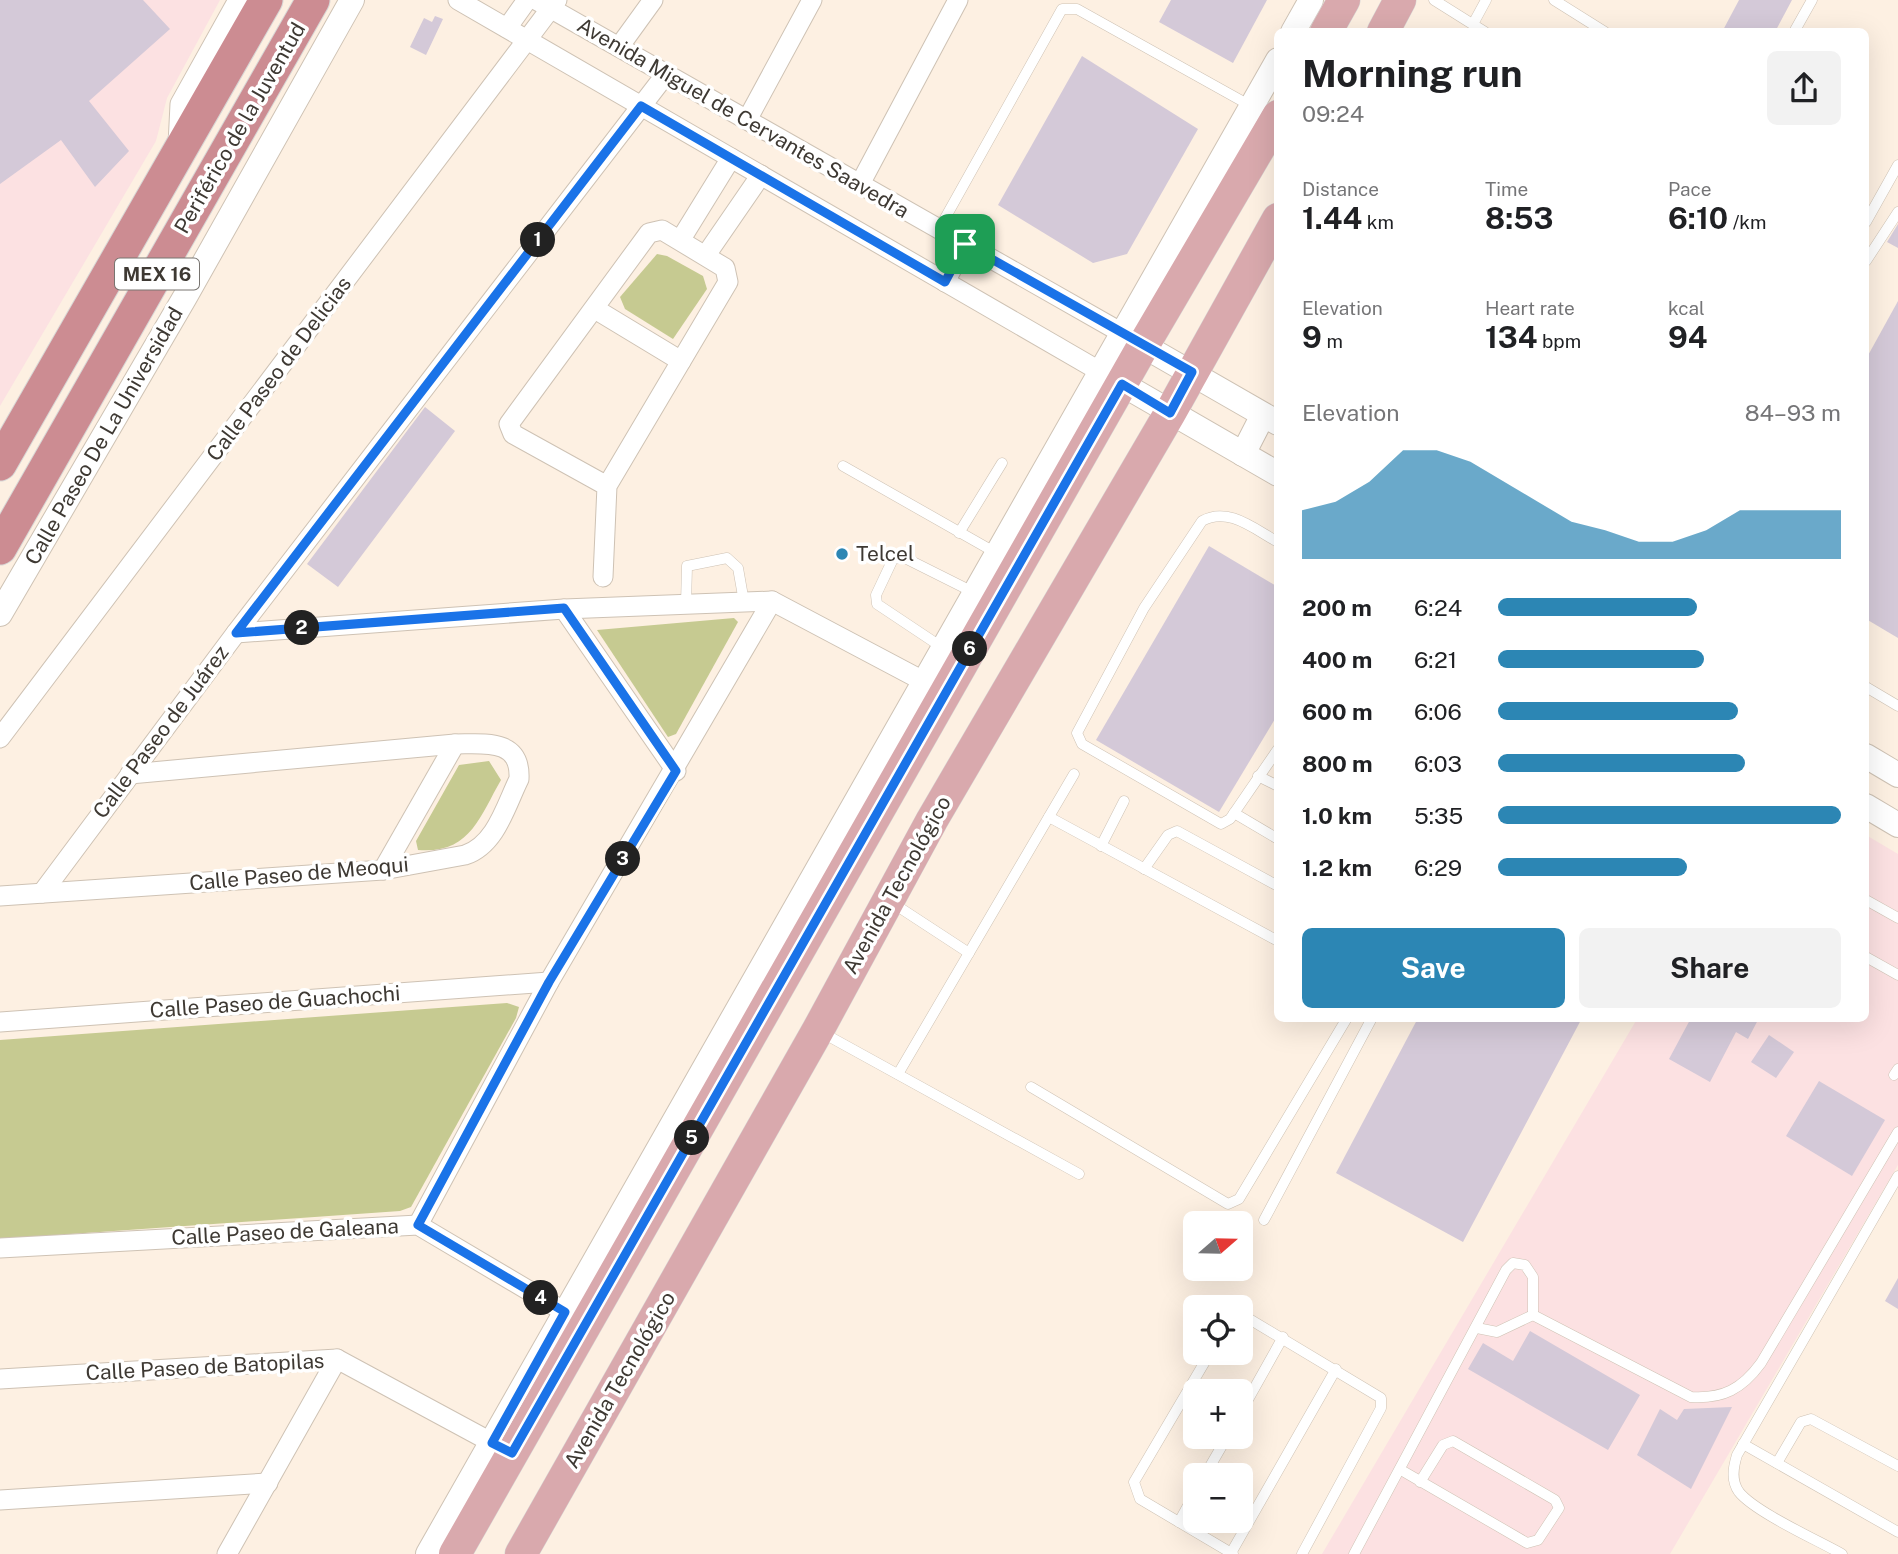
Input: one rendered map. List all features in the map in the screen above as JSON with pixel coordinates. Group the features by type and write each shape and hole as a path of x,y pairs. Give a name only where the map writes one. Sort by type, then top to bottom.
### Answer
{"highway":[{"name":"Periférico de la Juventud","path":"0,464 266,0"},
{"name":"Periférico de la Juventud","path":"0,548 313,0"}],"main road":[{"path":"1328,28 1344,0"},
{"path":"1385,28 1400,0"},
{"path":"454,1554 502,1448 1264,111"},
{"name":"Avenida Tecnológico","path":"521,1554 818,1030 888,900 1170,413 1274,226"}],"street":[{"path":"178,152 180,104 238,0"},
{"name":"Calle Paseo De La Universidad","path":"0,614 185,297 352,0"},
{"name":"Avenida Miguel de Cervantes Saavedra","path":"458,0 1274,472"},
{"path":"507,28 527,0"},
{"path":"619,47 653,0"},
{"path":"747,120 812,0"},
{"path":"860,184 958,0"},
{"path":"1295,28 1311,0"},
{"name":"Avenida Miguel de Cervantes Saavedra","path":"548,3 619,47 1192,372 1270,419"},
{"name":"Calle Paseo de Delicias","path":"0,738 528,40 548,3"},
{"name":"Calle Paseo de Juárez","path":"42,893 236,633 666,74"},
{"path":"1264,111 1274,75"},
{"path":"681,239 731,158"},
{"path":"706,255 761,175"},
{"path":"603,577 607,486 728,282 728,272 681,239 662,230 649,233 509,424 513,434 607,486"},
{"path":"945,282 965,244"},
{"path":"594,309 681,361"},
{"path":"575,1318 925,682 998,555 1112,378"},
{"path":"1243,454 1270,419"},
{"path":"236,633 564,608 772,601 925,682"},
{"path":"418,1225 549,982 676,771 772,601"},
{"path":"564,608 676,771"},
{"path":"383,870 455,744"},
{"name":"Calle Paseo de Meoqui","path":"0,896 383,870 465,855 475,852 489,840 519,779 514,754 499,744 455,744 130,774"},
{"path":"1869,758 1898,775"},
{"path":"1869,808 1898,825"},
{"name":"Calle Paseo de Guachochi","path":"0,1022 549,982"},
{"name":"Calle Paseo de Galeana","path":"0,1248 418,1225 575,1318"},
{"path":"228,1554 337,1359"},
{"name":"Calle Paseo de Batopilas","path":"0,1379 337,1359 502,1448"},
{"path":"428,1554 502,1448"},
{"path":"0,1500 268,1483"}],"lane":[{"path":"1434,0 1479,28"},
{"path":"1473,24 1486,0"},
{"path":"1554,0 1599,28"},
{"path":"1796,28 1812,0"},
{"path":"939,229 1062,9 1077,9 1264,111"},
{"path":"1869,217 1898,165"},
{"path":"1869,256 1898,212"},
{"path":"960,533 1002,464"},
{"path":"843,466 998,555"},
{"path":"1274,540 1224,514 1212,515 1202,521 1144,608 1077,733 1082,744 1214,822 1227,822 1274,754"},
{"path":"944,649 877,604 876,595 893,559 903,557 976,594"},
{"path":"686,604 687,566 727,558 738,568 744,602"},
{"path":"1869,689 1898,706"},
{"path":"898,1074 1074,774"},
{"path":"1258,776 1274,784"},
{"path":"1101,846 1124,801"},
{"path":"1234,813 1274,837"},
{"path":"1049,817 1274,939"},
{"path":"1144,869 1168,835 1177,831 1274,884"},
{"path":"888,900 969,953"},
{"path":"1869,902 1898,918"},
{"path":"1869,959 1898,975"},
{"path":"1031,1087 1228,1204 1233,1204 1239,1199 1346,1022"},
{"path":"1264,1220 1370,1022"},
{"path":"818,1030 1079,1174"},
{"path":"1533,1315 1691,1397 1709,1398 1735,1390 1749,1379 1761,1363 1898,1132"},
{"path":"1842,1554 1753,1504 1740,1492 1733,1470 1743,1444 1898,1176"},
{"path":"1354,1554 1401,1471 1506,1270 1513,1263 1525,1265 1532,1277 1533,1315"},
{"path":"1477,1328 1497,1332 1533,1315"},
{"path":"1253,1321 1378,1394 1381,1408 1302,1554"},
{"path":"1253,1391 1283,1337"},
{"path":"1203,1365 1134,1482 1140,1499 1232,1553 1336,1369"},
{"path":"1777,1463 1801,1422 1811,1419 1898,1466"},
{"path":"1401,1471 1420,1482 1527,1543 1538,1541 1559,1508 1555,1500 1453,1441 1443,1445 1420,1482"},
{"path":"1743,1444 1898,1532"},
{"path":"1179,1522 1183,1515"}],"shaded area":[{"path":"0,0 220,0 167,98 156,141 0,406"},
{"path":"1869,837 1898,854 1898,1165 1670,1554 1322,1554 1635,1022 1869,1022"}],"green space":[{"path":"657,254 667,256 703,276 707,289 673,339 625,309 620,297"},
{"path":"734,618 738,622 676,734 668,737 597,630"},
{"path":"489,761 501,780 471,831 450,846 436,850 418,850 416,841 459,765"},
{"path":"507,1003 519,1007 516,1018 411,1207 400,1211 0,1239 0,1040"}],"building":[{"path":"0,0 143,0 170,29 89,101 129,151 95,187 61,140 0,184"},
{"path":"1171,0 1267,0 1233,63 1159,22"},
{"path":"1739,0 1792,0 1777,28 1724,28"},
{"path":"435,16 443,19 426,55 410,47 424,18 432,22"},
{"path":"1082,56 1198,129 1127,254 1093,263 998,205"},
{"path":"1898,224 1898,248 1887,242"},
{"path":"1898,301 1898,638 1869,621 1869,354"},
{"path":"425,407 455,431 338,587 307,564"},
{"path":"1209,546 1274,585 1274,721 1219,812 1096,740"},
{"path":"1416,1022 1580,1022 1463,1242 1336,1173"},
{"path":"1689,1022 1757,1022 1748,1039 1736,1032 1710,1082 1669,1059"},
{"path":"1769,1035 1794,1052 1776,1078 1751,1062"},
{"path":"1819,1081 1885,1120 1852,1176 1786,1136"},
{"path":"1898,1278 1898,1309 1885,1301"},
{"path":"1530,1331 1640,1395 1608,1450 1468,1369 1483,1343 1513,1361"},
{"path":"1732,1407 1691,1489 1637,1455 1660,1409 1677,1420 1684,1409"}],"place":[{"name":"Telcel","path":"842,554"}],"route":[{"path":"641,106 945,282 965,244 1192,372 1170,413 1122,384 512,1453 492,1443 565,1312 418,1225 549,982 676,771 564,608 236,633 641,106"}]}
